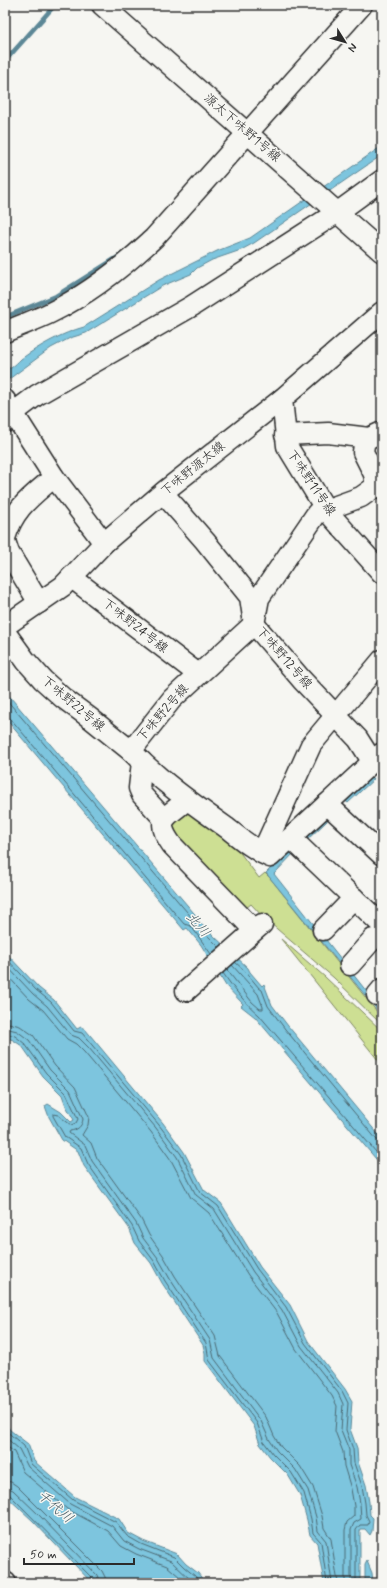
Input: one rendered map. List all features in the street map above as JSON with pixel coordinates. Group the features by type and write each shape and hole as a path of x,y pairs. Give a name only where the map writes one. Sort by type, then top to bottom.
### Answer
{"street":[{"name":"源太下味野1号線","path":"102,5 247,134 333,207 382,252"},
{"path":"5,332 50,313 93,288 132,260 154,238 362,5"},
{"path":"104,543 54,478 8,412 192,306 333,207 382,180"},
{"name":"下味野源太線","path":"5,626 63,586 104,543 282,399 382,312"},
{"name":"下味野11号線","path":"282,399 287,446 326,510 382,573"},
{"path":"285,435 328,433 374,435"},
{"path":"254,624 259,598 317,513 361,497 379,485 363,452 374,435"},
{"path":"39,603 9,553 5,540 9,524 16,512 54,478"},
{"name":"下味野12号線","path":"164,493 250,597 254,624 267,641 335,716 377,757"},
{"name":"下味野24号線","path":"71,577 198,674"},
{"name":"下味野2号線","path":"254,624 172,699 136,757 187,800 262,853"},
{"name":"下味野22号線","path":"5,632 26,661 43,680 136,757"},
{"path":"377,757 270,857 262,853 310,745 382,660"},
{"path":"136,757 139,788 142,795 164,820"},
{"path":"186,991 252,932 164,835 162,828 164,820 187,800"},
{"path":"327,804 382,855"},
{"path":"291,838 354,898 380,935 350,965"},
{"path":"323,930 354,898"}],"green space":[{"path":"183,807 229,838 259,878 265,873 270,878 382,1018 382,1025 334,978 263,917 251,904 246,908 250,914 179,849 167,822"},
{"path":"281,939 325,977 382,1031 382,1065"}],"water":[{"path":"382,146 382,155 254,243 241,250 212,260 197,268 191,274 162,286 86,333 70,338 51,348 5,382 5,368 11,368 28,354 51,340 84,327 159,280 217,251 250,238"},
{"name":"北川","path":"5,691 199,919 197,920 248,968 262,986 264,984 272,1005 382,1139 382,1166 255,1017 241,1006 243,1004 226,986 201,945 187,928 184,930 5,718"},
{"path":"371,775 374,779 348,803 344,800"},
{"path":"327,816 327,821 307,840 302,840"},
{"path":"294,846 295,852 274,874 382,1011 382,1016 266,873"},
{"path":"5,952 39,988 54,1000 77,1029 81,1027 85,1029 163,1123 184,1152 204,1190 221,1203 260,1267 290,1305 308,1341 345,1389 352,1401 350,1429 357,1448 358,1462 366,1485 370,1515 373,1518 372,1531 370,1535 365,1529 361,1529 360,1531 360,1583 324,1583 317,1543 310,1535 300,1495 288,1475 270,1457 260,1444 254,1426 205,1361 203,1345 162,1283 151,1263 135,1243 129,1228 84,1166 78,1151 62,1140 49,1117 45,1106 48,1104 61,1112 71,1122 74,1120 62,1095 43,1076 22,1046 5,1037"},
{"name":"千代川","path":"5,1423 10,1430 28,1444 34,1461 75,1497 119,1519 128,1533 143,1541 177,1554 186,1564 198,1573 205,1583 92,1583 33,1521 5,1495"},
{"path":"367,1561 372,1573 373,1583 365,1583 365,1565"}],"waterway":[{"path":"5,61 55,5"},
{"path":"5,317 56,296 121,255"}]}
